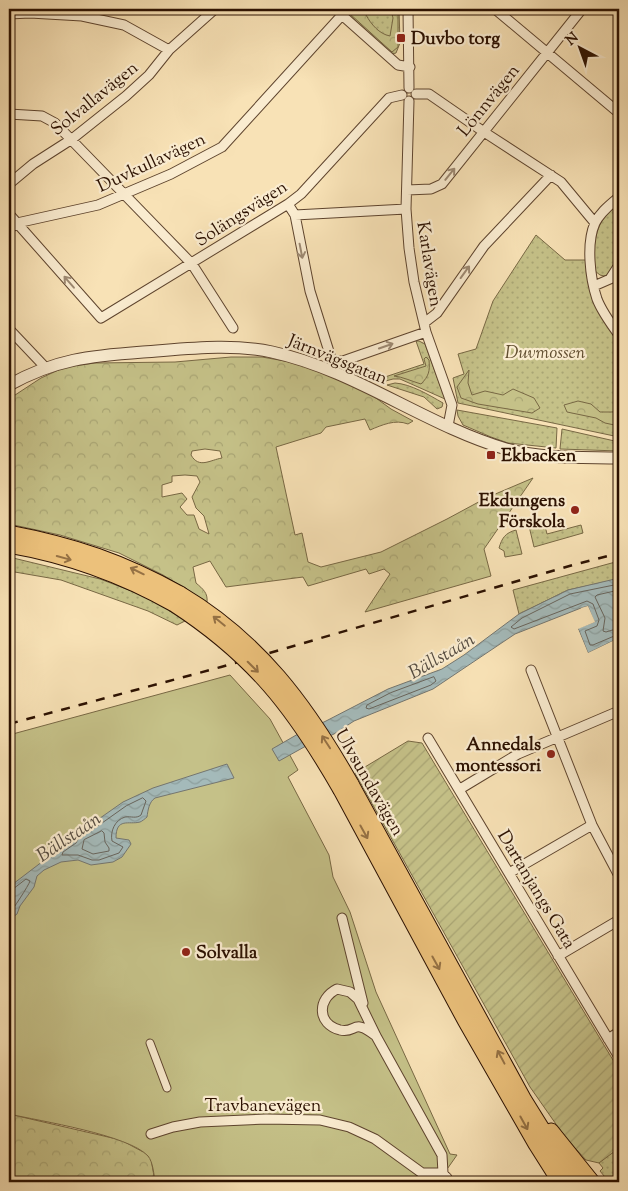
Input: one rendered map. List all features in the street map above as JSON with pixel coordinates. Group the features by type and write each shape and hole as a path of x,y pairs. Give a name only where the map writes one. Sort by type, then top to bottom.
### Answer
{"main road":[{"name":"Ulvsundavägen","path":"9,533 17,543 105,557 148,577 177,599 211,614 231,630 278,675 311,718 466,1020 536,1144 560,1182"},
{"name":"Ulvsundavägen","path":"346,787 524,1100 574,1182"},
{"path":"524,1100 592,1182"}],"street":[{"name":"Solvallavägen","path":"9,184 33,164 72,139 126,96 149,75 169,50 215,9"},
{"path":"406,98 414,98 410,67 408,9"},
{"path":"495,9 619,113"},
{"name":"Lönnvägen","path":"407,190 431,189 442,184 582,9"},
{"path":"9,14 30,11 83,12 124,25 169,50"},
{"path":"338,12 398,65 410,67"},
{"name":"Duvkullavägen","path":"9,229 17,223 98,205 171,174 222,147 338,12"},
{"path":"412,91 429,94 552,175 561,182 596,223"},
{"name":"Solängsvägen","path":"17,223 101,318 288,204 301,194 389,98 406,98"},
{"name":"Karlavägen","path":"406,98 406,209 414,282 425,328 452,405 448,426"},
{"path":"9,114 26,114 49,118 72,139 192,264 233,328"},
{"path":"288,204 295,215 310,291 331,358 336,361 343,361 404,340 425,328 484,246 552,175"},
{"path":"619,197 608,207 596,223 591,239 590,258 597,299 619,335"},
{"path":"295,215 406,209"},
{"path":"9,214 17,223"},
{"path":"594,286 610,278 619,265"},
{"path":"9,329 45,367"},
{"name":"Järnvägsgatan","path":"9,385 45,367 86,357 202,348 246,348 271,352 332,372 479,440 508,449 559,457 619,458"},
{"path":"531,670 592,825 619,876"},
{"path":"460,789 518,754 619,711"},
{"name":"Dartanjangs Gata","path":"428,738 619,1057"},
{"path":"508,873 592,825"},
{"path":"342,918 364,1009"},
{"path":"558,956 619,920"},
{"path":"376,1036 365,1028 358,1026 346,1030 334,1027 325,1018 322,1009 326,996 337,989 350,992 364,1009 376,1036 442,1156 445,1178"},
{"path":"608,1039 619,1032"},
{"path":"150,1043 167,1088"},
{"name":"Travbanevägen","path":"151,1134 173,1127 200,1122 266,1119 320,1120 349,1127 375,1139 422,1173 445,1178"}],"green space":[{"path":"350,9 399,9 400,43 396,53 392,54 348,14 347,12"},
{"path":"351,9 369,9 366,15 370,22 379,31 390,36 393,18 391,10 398,9 398,47 392,52 350,14 349,11"},
{"path":"619,202 619,258 610,274 604,276 595,271 595,241 600,225 611,209"},
{"name":"Duvmossen","path":"536,235 565,260 586,260 604,320 619,341 619,437 458,403 453,378 464,374 458,354 476,349 493,301"},
{"path":"416,341 425,344 445,399 400,379 378,383 341,365 354,362 385,377 424,364"},
{"path":"231,357 262,357 296,363 369,393 391,409 413,421 408,424 389,423 370,430 365,419 326,427 321,433 276,447 295,535 302,533 308,562 321,567 381,552 486,498 533,478 484,549 491,576 365,612 390,574 384,569 369,574 366,569 308,586 303,577 226,587 210,561 193,567 196,583 206,594 207,602 163,575 119,553 60,535 9,524 9,399 41,378 65,367 95,363 175,362","holes":["205,449 220,451 222,458 201,463 191,455 192,451","172,476 197,476 200,482 192,497 196,508 204,516 209,534 199,529 194,515 187,515 180,507 187,499 182,493 162,497 162,485 172,482"]},
{"path":"426,357 429,360 429,370 421,384 394,376 426,366 424,359"},
{"path":"469,370 468,383 472,395 485,391 503,395 513,389 534,398 540,408 532,413 478,404 461,398 457,387"},
{"path":"395,383 407,385 426,393 443,403 442,407 437,409 424,397 387,385"},
{"path":"578,401 591,404 600,412 616,412 619,408 619,426 605,423 596,418 567,412 564,405"},
{"path":"457,410 557,428 556,448 508,443 491,437 463,425"},
{"path":"562,429 619,442 619,451 560,449"},
{"path":"544,522 547,534 581,525 583,533 534,547 529,526"},
{"path":"516,530 522,554 505,557 504,551 499,548 501,541 504,536"},
{"path":"9,557 100,579 150,598 187,620 177,625 148,611 61,580 9,571"},
{"path":"619,561 619,579 568,590 519,614 513,590"},
{"name":"Solvalla","path":"230,675 270,719 298,770 288,777 329,855 333,877 350,912 376,992 450,1154 457,1155 438,1182 155,1182 150,1159 138,1148 104,1135 9,1114 9,735"},
{"path":"408,741 422,743 619,1070 619,1148 599,1163 586,1160 565,1137 530,1087 355,773"},
{"path":"9,1114 121,1140 145,1153 151,1159 155,1182 9,1182"},
{"path":"619,1143 619,1182 609,1182 600,1171 603,1168 595,1158"}],"water":[{"path":"619,579 619,638 588,653 578,628 594,622 588,606 581,608 515,634 433,689 354,721 334,734 306,746 279,761 272,749 388,689 442,669 519,614 568,590"},
{"path":"227,764 234,778 155,798 150,804 145,819 140,822 121,824 118,827 116,838 129,840 131,844 122,857 113,862 91,865 78,860 61,862 44,870 37,876 34,887 20,906 17,914 9,920 9,887 72,839 77,831 93,823 123,802 153,788"}],"pier":[{"path":"588,606 595,622 578,629 588,653 619,638 619,641 586,655 575,628 591,620 587,609 582,611 581,608"}],"railway":[{"path":"9,724 221,667 619,553"}],"place":[{"name":"Duvbo torg","path":"401,38"},
{"name":"Ekbacken","path":"491,455"},
{"name":"Ekdungens Förskola","path":"575,510"},
{"name":"Annedals montessori","path":"551,754"},
{"name":"Solvalla","path":"186,952"}],"water label":[{"name":"Bällstaån","path":"441,655"},
{"name":"Bällstaån","path":"68,836"}]}
